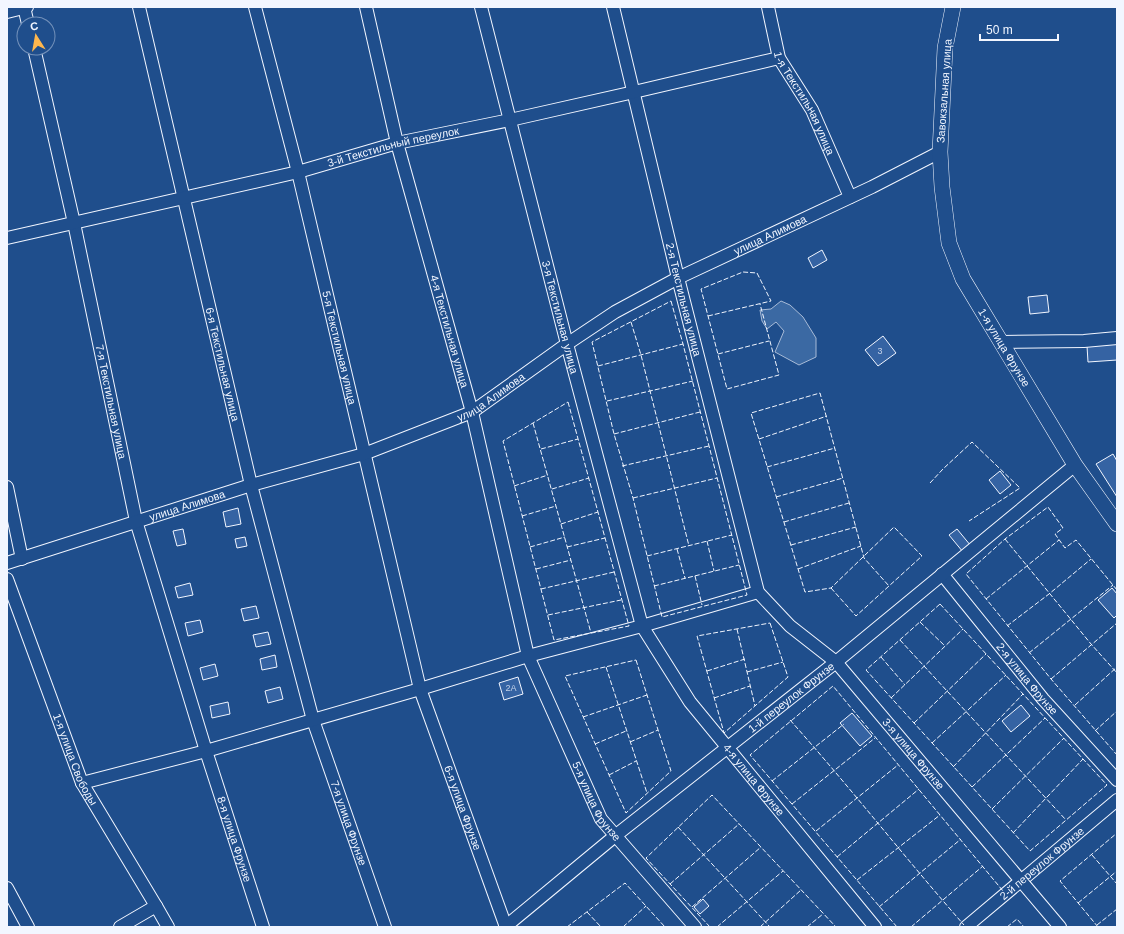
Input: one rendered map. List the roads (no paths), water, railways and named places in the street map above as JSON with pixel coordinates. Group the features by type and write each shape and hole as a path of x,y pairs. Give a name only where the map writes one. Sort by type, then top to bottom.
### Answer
{"main road":[{"name":"Завокзальная улица","path":"940,152 945,48 953,7"},
{"name":"1-я улица Фрунзе","path":"940,152 942,187 949,243 963,278 1075,466 1117,524"}],"street":[{"path":"7,12 25,7"},
{"name":"6-я Текстильная улица","path":"139,7 251,485 313,720"},
{"name":"5-я Текстильная улица","path":"255,7 298,172 420,689"},
{"name":"4-я Текстильная улица","path":"366,7 398,142 472,412 528,656"},
{"name":"3-я Текстильная улица","path":"482,7 567,344 642,626"},
{"name":"2-я Текстильная улица","path":"613,7 678,278 758,592"},
{"name":"1-я Текстильная улица","path":"768,7 779,58 812,110 850,197"},
{"name":"7-я Текстильная улица","path":"36,56 74,223 136,521 206,751"},
{"name":"3-й Текстильный переулок","path":"7,238 298,172 398,142 510,120 779,58"},
{"name":"улица Алимова","path":"7,563 251,485 364,454 472,412 567,344 615,312 678,278 850,197 940,152"},
{"path":"1001,342 1084,341 1117,338"},
{"name":"1-й переулок Фрунзе","path":"506,927 615,836 836,662 1075,466"},
{"path":"7,487 22,559"},
{"name":"2-я улица Фрунзе","path":"942,574 1043,699 1117,780"},
{"name":"1-я улица Свободы","path":"7,580 82,783 168,927"},
{"path":"82,783 206,751 528,656 642,626 758,592"},
{"name":"3-я улица Фрунзе","path":"758,592 790,626 836,662 1060,927"},
{"name":"4-я улица Фрунзе","path":"642,626 690,702 875,927"},
{"name":"5-я улица Фрунзе","path":"528,656 601,819 695,927"},
{"name":"6-я улица Фрунзе","path":"420,689 506,927"},
{"name":"7-я улица Фрунзе","path":"313,720 385,927"},
{"name":"8-я улица Фрунзе","path":"206,751 263,927"},
{"name":"2-й переулок Фрунзе","path":"966,927 1020,880 1117,800"},
{"path":"7,888 28,927"},
{"path":"120,927 156,906"}],"water":[{"path":"781,301 790,305 803,317 816,338 816,357 799,365 775,352 784,331 776,322 767,329 762,321 760,310 771,309"}]}
